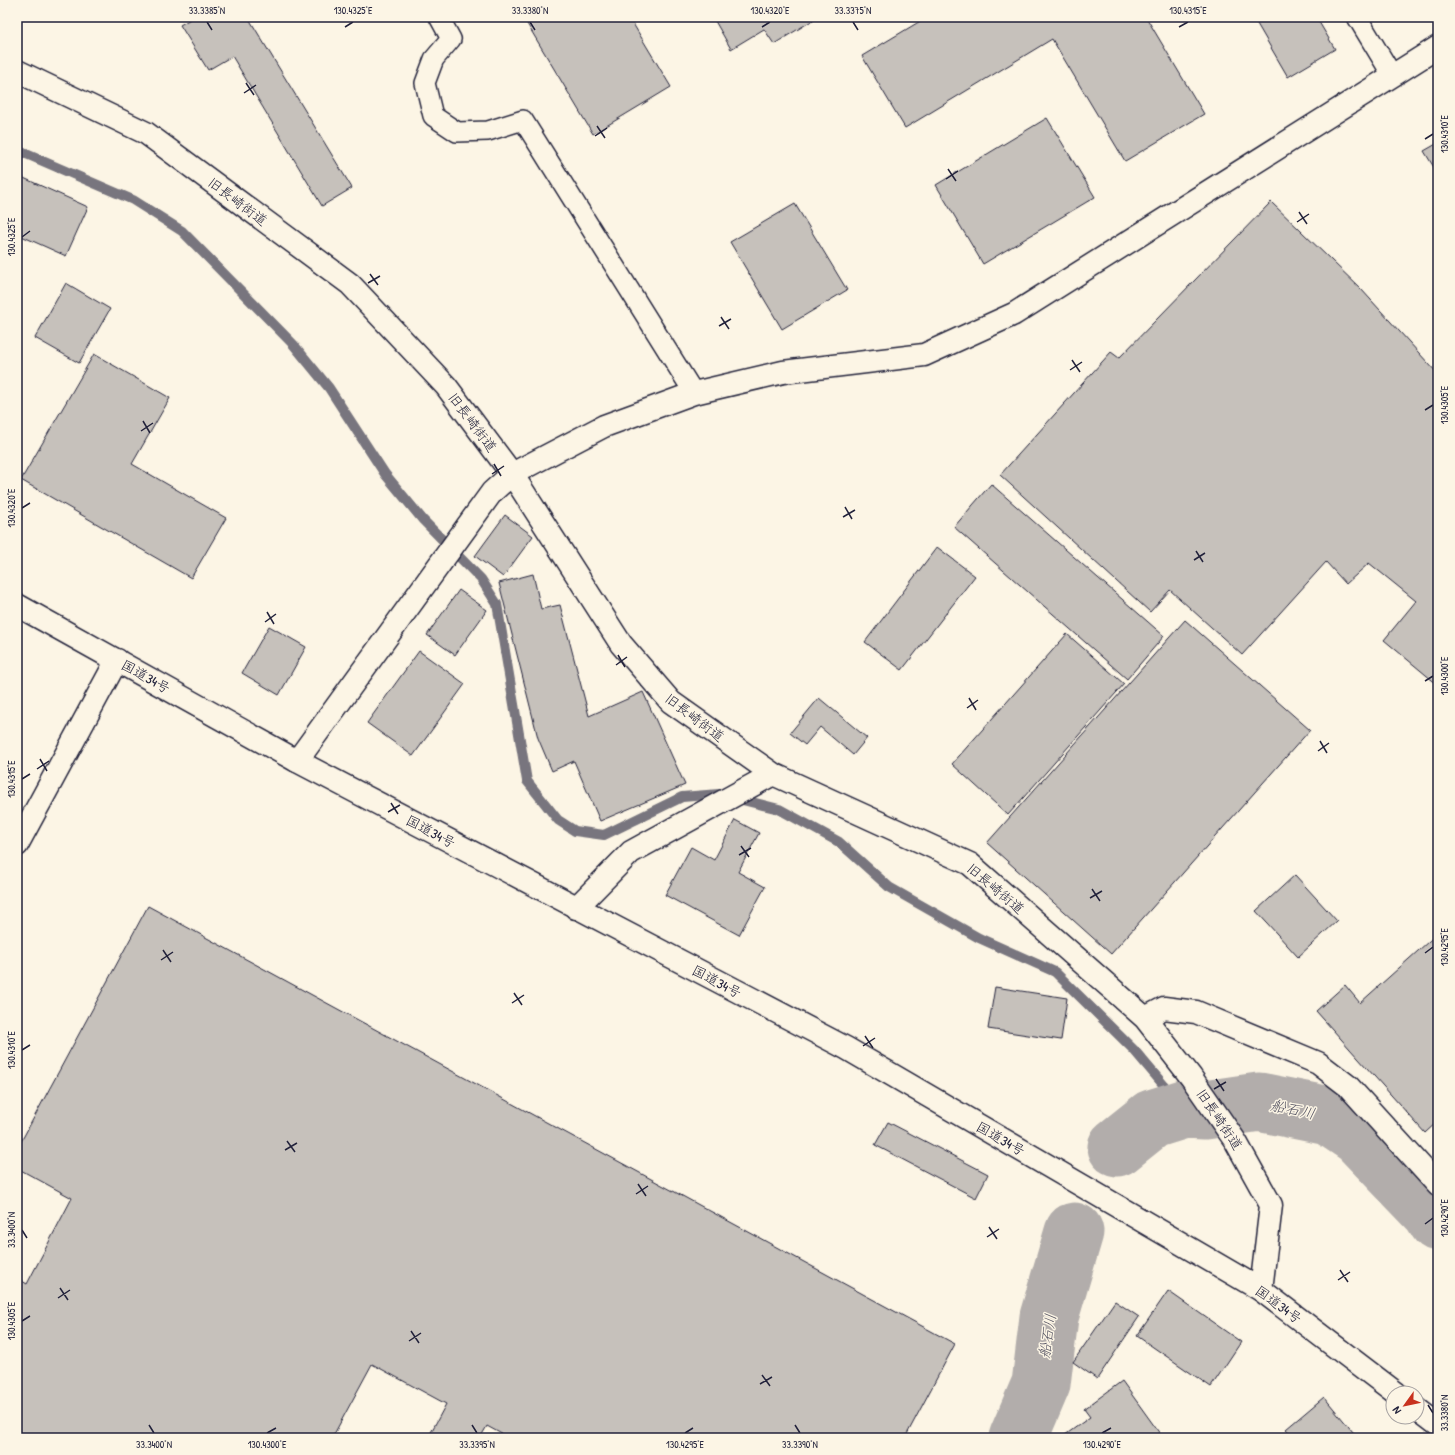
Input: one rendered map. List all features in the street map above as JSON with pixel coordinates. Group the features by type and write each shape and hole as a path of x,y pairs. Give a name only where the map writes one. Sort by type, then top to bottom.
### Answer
{"main road":[{"path":"297,761 492,492 512,474 604,426 694,393 783,372 924,354 1014,314 1392,75 1438,48"},
{"name":"旧長崎街道","path":"17,71 146,133 350,284 446,386 512,474 621,644 671,702 773,774 970,864 1145,1018 1191,1076 1236,1142 1271,1205 1261,1290"},
{"name":"国道34号","path":"17,605 297,761 846,1048 1261,1290 1386,1385"},
{"path":"17,845 117,660"},
{"path":"576,908 630,852 773,774"},
{"path":"1145,1018 1164,1008 1196,1012 1318,1063 1348,1086 1438,1185"},
{"path":"1425,1415 1438,1425"}],"lane":[{"path":"439,17 451,39 434,59 425,83 433,116 457,132 488,131 523,120 694,393"},
{"path":"1357,17 1392,75"}],"building":[{"path":"194,17 248,17 352,188 322,206 232,56 208,70 180,25"},
{"path":"523,17 629,17 671,87 593,134"},
{"path":"722,17 818,17 774,44 764,29 731,49 715,21"},
{"path":"927,17 1146,17 1204,114 1125,161 1052,39 905,128 862,56"},
{"path":"1253,17 1316,17 1335,49 1288,77"},
{"path":"1047,118 1095,197 983,264 936,185"},
{"path":"1438,143 1438,174 1424,151"},
{"path":"17,175 88,207 66,256 17,234"},
{"path":"1271,202 1361,289 1438,374 1438,685 1384,640 1416,601 1369,563 1346,584 1326,562 1242,655 1170,590 1150,612 1000,475 1111,352 1119,358"},
{"path":"795,204 847,290 782,329 730,242"},
{"path":"66,283 110,309 79,363 35,338"},
{"path":"94,354 170,398 132,464 226,518 191,578 21,480"},
{"path":"991,484 1164,636 1127,679 954,527"},
{"path":"505,515 533,536 503,577 475,556"},
{"path":"937,547 975,576 902,670 865,642"},
{"path":"533,574 541,609 560,605 589,716 643,692 685,785 600,821 574,761 552,771 538,738 499,583"},
{"path":"459,590 487,610 455,655 427,635"},
{"path":"1185,620 1310,730 1111,954 987,843"},
{"path":"269,626 306,647 279,695 242,673"},
{"path":"1067,634 1124,684 1008,815 952,764"},
{"path":"419,651 465,684 413,756 367,723"},
{"path":"819,698 867,738 853,755 820,727 805,745 790,733"},
{"path":"735,820 759,833 738,872 765,887 739,935 665,895 691,847 714,860"},
{"path":"1295,875 1337,921 1298,957 1256,911"},
{"path":"148,906 955,1344 905,1438 509,1438 487,1426 480,1438 428,1438 446,1404 372,1364 332,1438 17,1438 17,1278 27,1284 72,1198 17,1168 17,1149"},
{"path":"1438,933 1438,1121 1425,1133 1316,1011 1345,985 1360,1003"},
{"path":"995,987 1067,998 1061,1040 988,1029"},
{"path":"888,1122 988,1174 976,1198 875,1145"},
{"path":"1168,1291 1241,1342 1211,1387 1137,1336"},
{"path":"1115,1301 1139,1317 1097,1379 1073,1362"},
{"path":"1122,1381 1163,1438 1061,1438 1090,1417 1084,1409"},
{"path":"1324,1397 1358,1438 1294,1438 1286,1429"}],"waterway":[{"path":"17,150 133,200 182,231 293,344 329,388 385,474 423,520 481,579 497,604 527,781 558,820 575,831 604,835 682,797 719,794 779,809 839,842 889,887 979,938 1055,972 1134,1050 1184,1109"},
{"name":"船石川","path":"1117,1147 1152,1119 1184,1109 1205,1110 1259,1102 1329,1116 1359,1136 1432,1212 1438,1222"},
{"name":"船石川","path":"1018,1438 1041,1384 1049,1317 1074,1232"}]}
